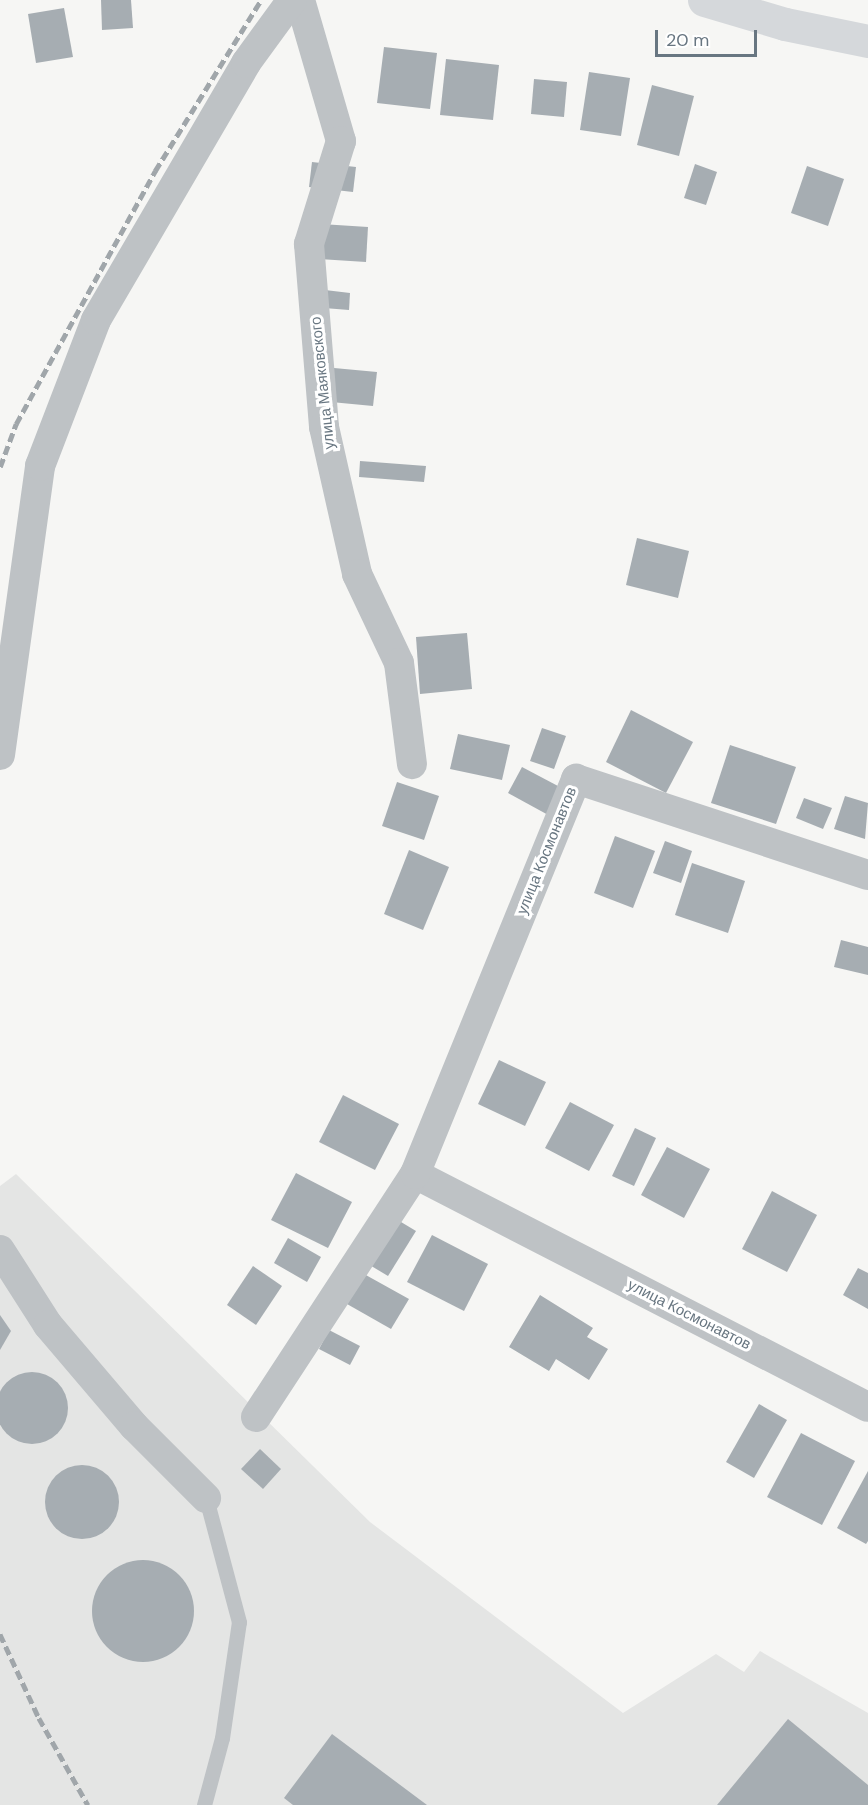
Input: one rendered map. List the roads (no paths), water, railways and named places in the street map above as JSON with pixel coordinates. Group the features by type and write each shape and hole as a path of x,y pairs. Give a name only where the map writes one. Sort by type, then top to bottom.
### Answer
{"main road":[{"path":"704,0 785,24 868,41"}],"street":[{"path":"0,756 40,465 96,320 246,63 292,0"},
{"name":"улица Маяковского","path":"300,0 341,141 309,243 324,427 357,574 399,663 412,764"},
{"name":"улица Космонавтов","path":"256,1417 415,1174 576,779 868,875"},
{"name":"улица Космонавтов","path":"415,1174 868,1407"},
{"path":"0,1250 48,1325 134,1426 206,1498"}],"lane":[{"path":"204,1805 222,1738 239,1622 206,1498"}],"railway":[{"path":"0,467 16,424 155,171 261,0"},
{"path":"0,1634 39,1718 88,1805"}]}
